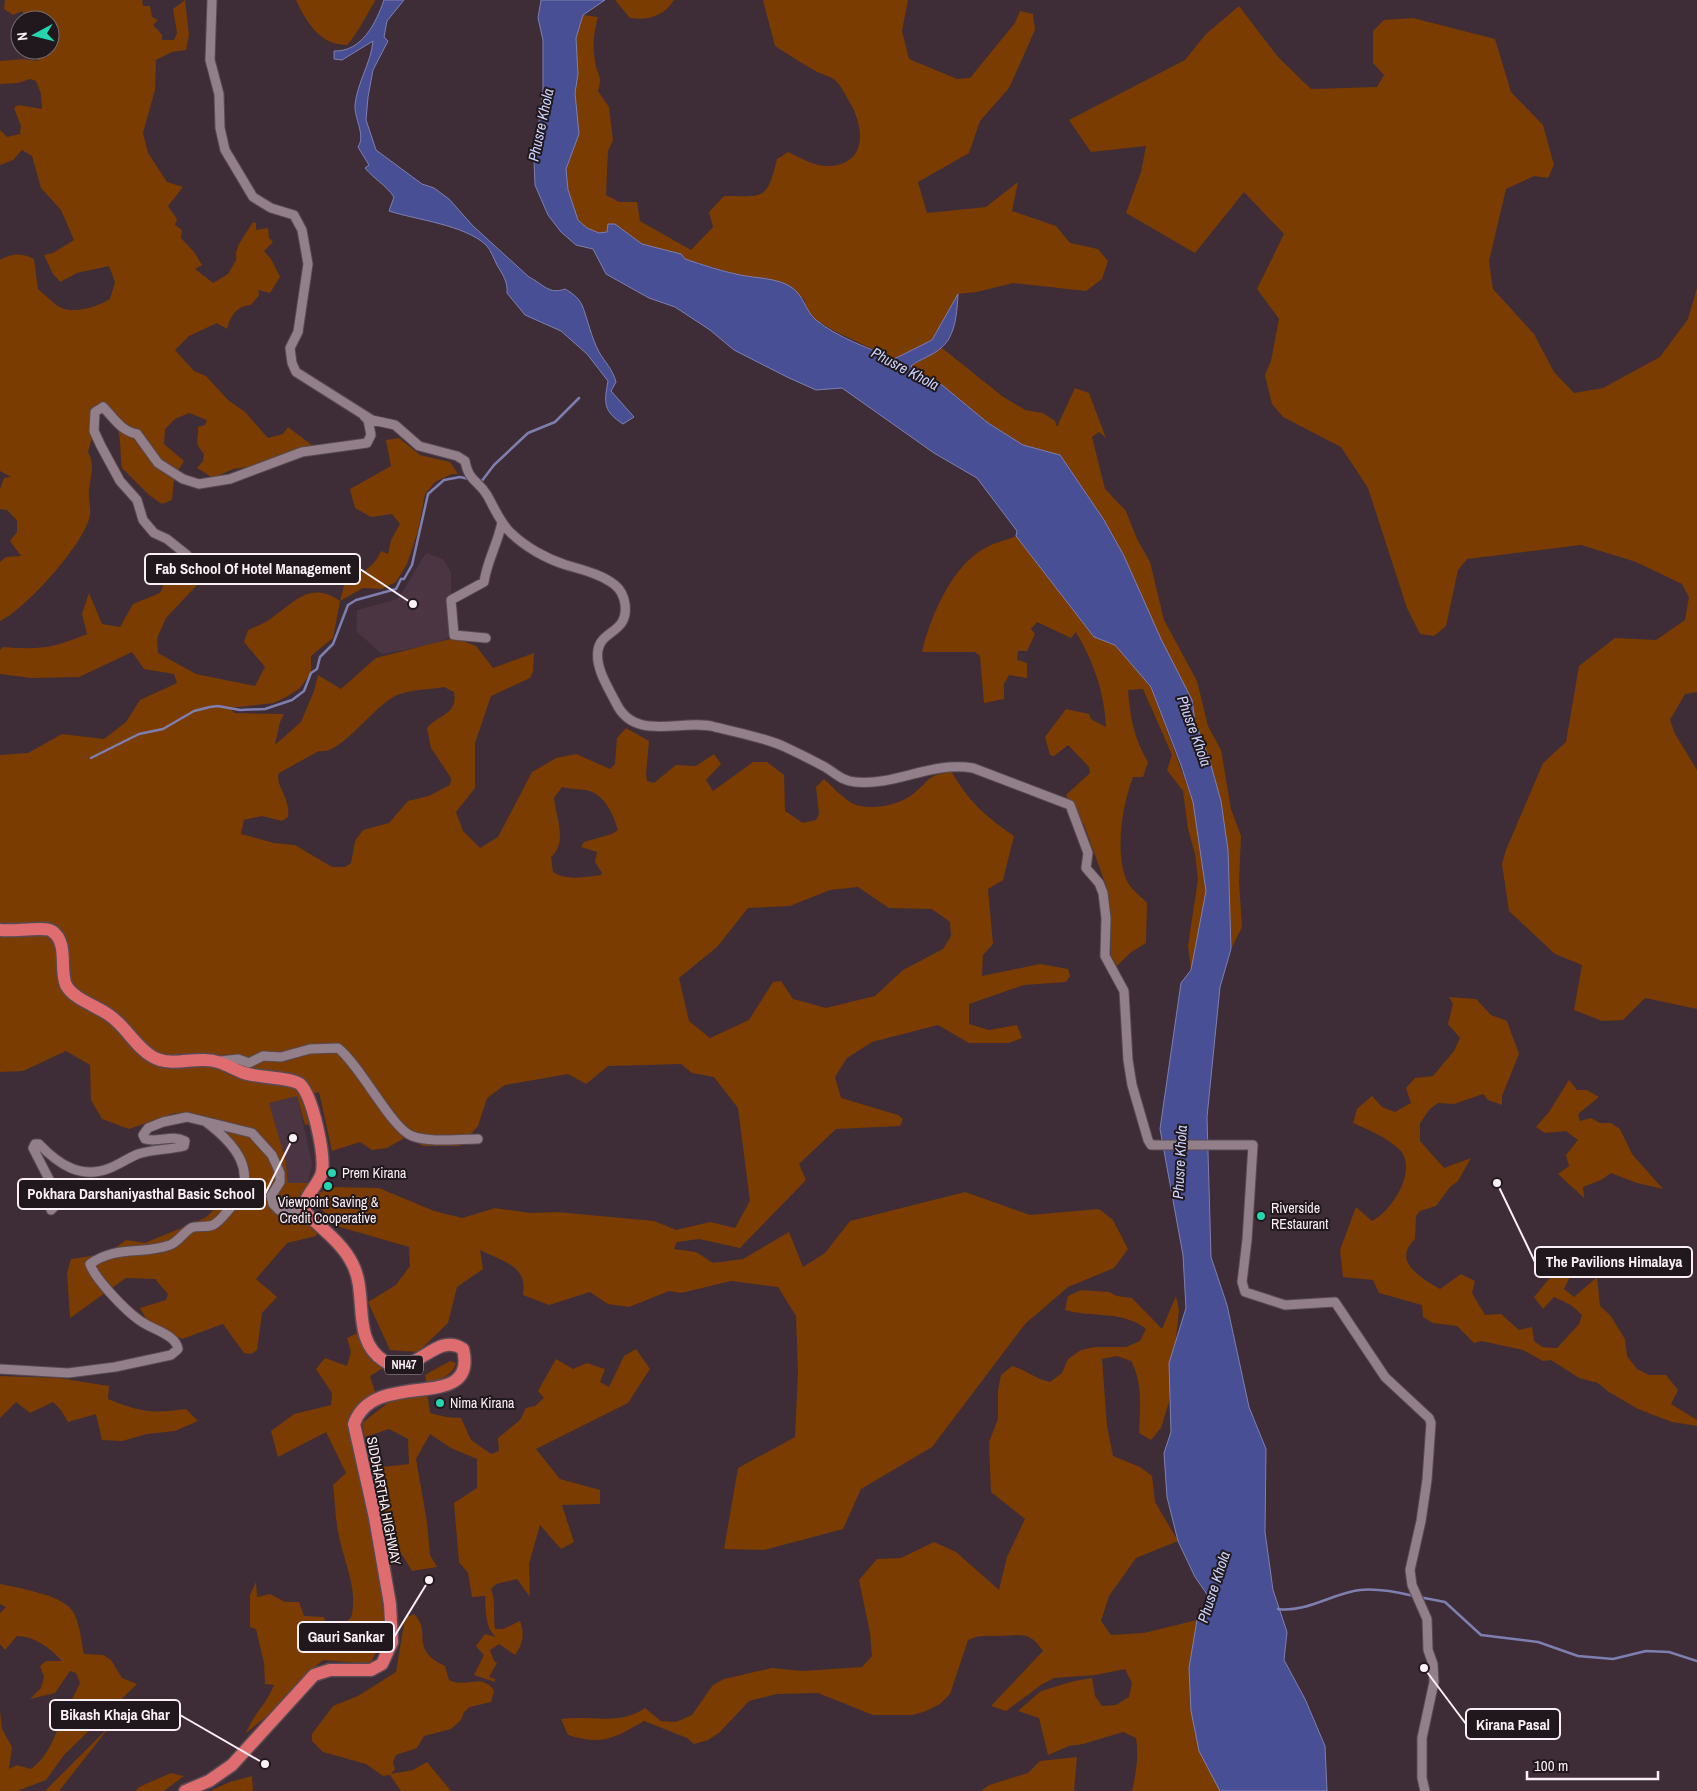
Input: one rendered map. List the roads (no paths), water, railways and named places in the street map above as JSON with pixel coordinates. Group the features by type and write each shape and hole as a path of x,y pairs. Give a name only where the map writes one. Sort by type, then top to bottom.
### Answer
{"highway":[{"path":"0,930 20,932 41,928 52,931 60,942 62,971 67,987 77,996 111,1016 139,1046 152,1056 168,1061 204,1059 221,1061 245,1073 297,1082 306,1092 322,1159 320,1178 304,1203 306,1213"},
{"name":"SIDDHARTHA HIGHWAY","path":"185,1791 209,1781 232,1765 314,1675 330,1670 371,1670 378,1668 387,1658 393,1636 390,1604 375,1518 354,1424 359,1412 386,1394 431,1390 448,1385 459,1378 465,1366 463,1350 456,1344 439,1346 412,1364 389,1364 374,1352 365,1333 358,1282 353,1263 339,1244 306,1213"}],"street":[{"path":"188,555 167,539 154,533 143,520 137,500 120,481 100,446 94,425 95,412 98,409 103,407 121,428 137,434 158,463 183,479 199,484 230,479 302,452 367,443 371,432 368,420 296,372 292,363 290,348 298,332 308,264 302,230 294,215 271,208 254,197 225,150 220,128 219,94 210,60 212,0"},
{"path":"360,414 372,420 395,425 419,446 457,456 465,461 473,481 485,492 510,533 558,562 605,578 617,586 624,597 626,611 623,622 601,642 598,650 598,666 619,711 628,720 651,727 710,725 726,729 783,746 826,768 837,777 853,782 896,779 915,772 958,765 974,768 1070,805 1088,853 1086,868 1099,884 1103,893 1106,918 1105,956 1124,991 1128,1060 1132,1085 1148,1140 1152,1145 1253,1145 1242,1282 1245,1292 1285,1305 1332,1302 1338,1304 1385,1377 1429,1418 1431,1428 1427,1455 1428,1474 1421,1521 1411,1563 1412,1585 1427,1619 1428,1650 1433,1664 1434,1682 1422,1738 1422,1778 1425,1791"},
{"path":"486,638 454,635 451,600 484,582 487,562 500,535 502,522"},
{"path":"221,1061 238,1059 249,1063 263,1056 281,1057 310,1049 338,1048 349,1056 378,1099 400,1127 411,1136 434,1140 478,1139"},
{"path":"51,1210 56,1206 54,1189 33,1148 35,1144 39,1144 55,1161 71,1169 87,1173 109,1169 138,1154 184,1146 185,1141 179,1138 151,1141 145,1139 143,1132 163,1122 187,1118 252,1133 272,1155 280,1173 280,1182 271,1196 273,1204 279,1210 306,1213"},
{"path":"0,1369 68,1373 115,1367 171,1355 178,1349 178,1343 172,1338 137,1319 121,1304 93,1274 90,1264 113,1252 171,1245 192,1228 214,1225 238,1198 243,1190 245,1178 237,1149 226,1137 206,1122"}],"water":[{"path":"384,0 404,0 387,21 384,37 388,41 373,70 366,120 376,150 422,184 434,188 449,199 473,226 529,277 550,290 565,289 577,297 582,305 596,346 615,378 616,382 611,391 634,417 623,424 612,415 606,406 608,381 587,354 561,331 525,315 507,293 505,279 486,245 477,238 453,228 389,211 394,197 365,168 369,165 358,147 361,137 355,110 356,97 370,57 373,41 342,60 334,59 334,51 352,47 372,27"},
{"name":"Phusre Khola","path":"541,0 605,0 583,15 576,38 578,74 575,93 579,134 566,169 568,190 578,220 587,228 599,233 607,232 608,224 615,224 642,244 681,254 685,259 719,270 786,284 795,290 816,320 854,342 894,359 932,340 958,294 955,323 950,337 937,351 911,366 920,376 942,385 988,423 1023,445 1060,455 1104,520 1124,556 1161,639 1192,700 1195,722 1209,758 1221,801 1228,850 1231,949 1220,987 1207,1117 1211,1257 1227,1305 1249,1407 1266,1449 1265,1532 1273,1590 1287,1632 1284,1660 1305,1699 1325,1746 1327,1791 1220,1791 1199,1751 1191,1711 1189,1668 1197,1620 1211,1600 1195,1577 1178,1541 1167,1497 1164,1453 1171,1432 1169,1363 1186,1308 1183,1255 1160,1129 1181,983 1191,970 1206,891 1193,802 1151,687 1115,645 1094,637 1016,536 1017,531 977,478 934,453 842,388 816,390 734,350 710,330 675,307 649,298 606,274 593,249 576,245 561,232 548,215 535,185 534,160 543,90 543,40 538,18"}],"waterway":[{"path":"481,482 494,465 528,433 555,422 579,398"},
{"path":"91,758 139,734 163,729 194,711 218,706 240,710 265,709 292,700 304,691 311,673 317,669 320,657 333,644 348,605 356,600 396,589 401,579 404,579 412,565 428,494 444,480 460,477 469,479"},
{"path":"1278,1609 1309,1606 1360,1590 1381,1590 1414,1596"},
{"path":"1419,1597 1445,1602 1481,1635 1538,1642 1578,1656 1613,1659 1646,1651 1669,1652 1697,1661"}],"place":[{"name":"Fab School Of Hotel Management","path":"413,604"},
{"name":"Pokhara Darshaniyasthal Basic School","path":"293,1138"},
{"name":"Prem Kirana","path":"332,1173"},
{"name":"The Pavilions Himalaya","path":"1497,1183"},
{"name":"Viewpoint Saving & Credit Cooperative","path":"328,1186"},
{"name":"Riverside REstaurant","path":"1261,1216"},
{"name":"Nima Kirana","path":"440,1403"},
{"name":"Gauri Sankar","path":"429,1580"},
{"name":"Kirana Pasal","path":"1424,1668"},
{"name":"Bikash Khaja Ghar","path":"265,1764"}]}
